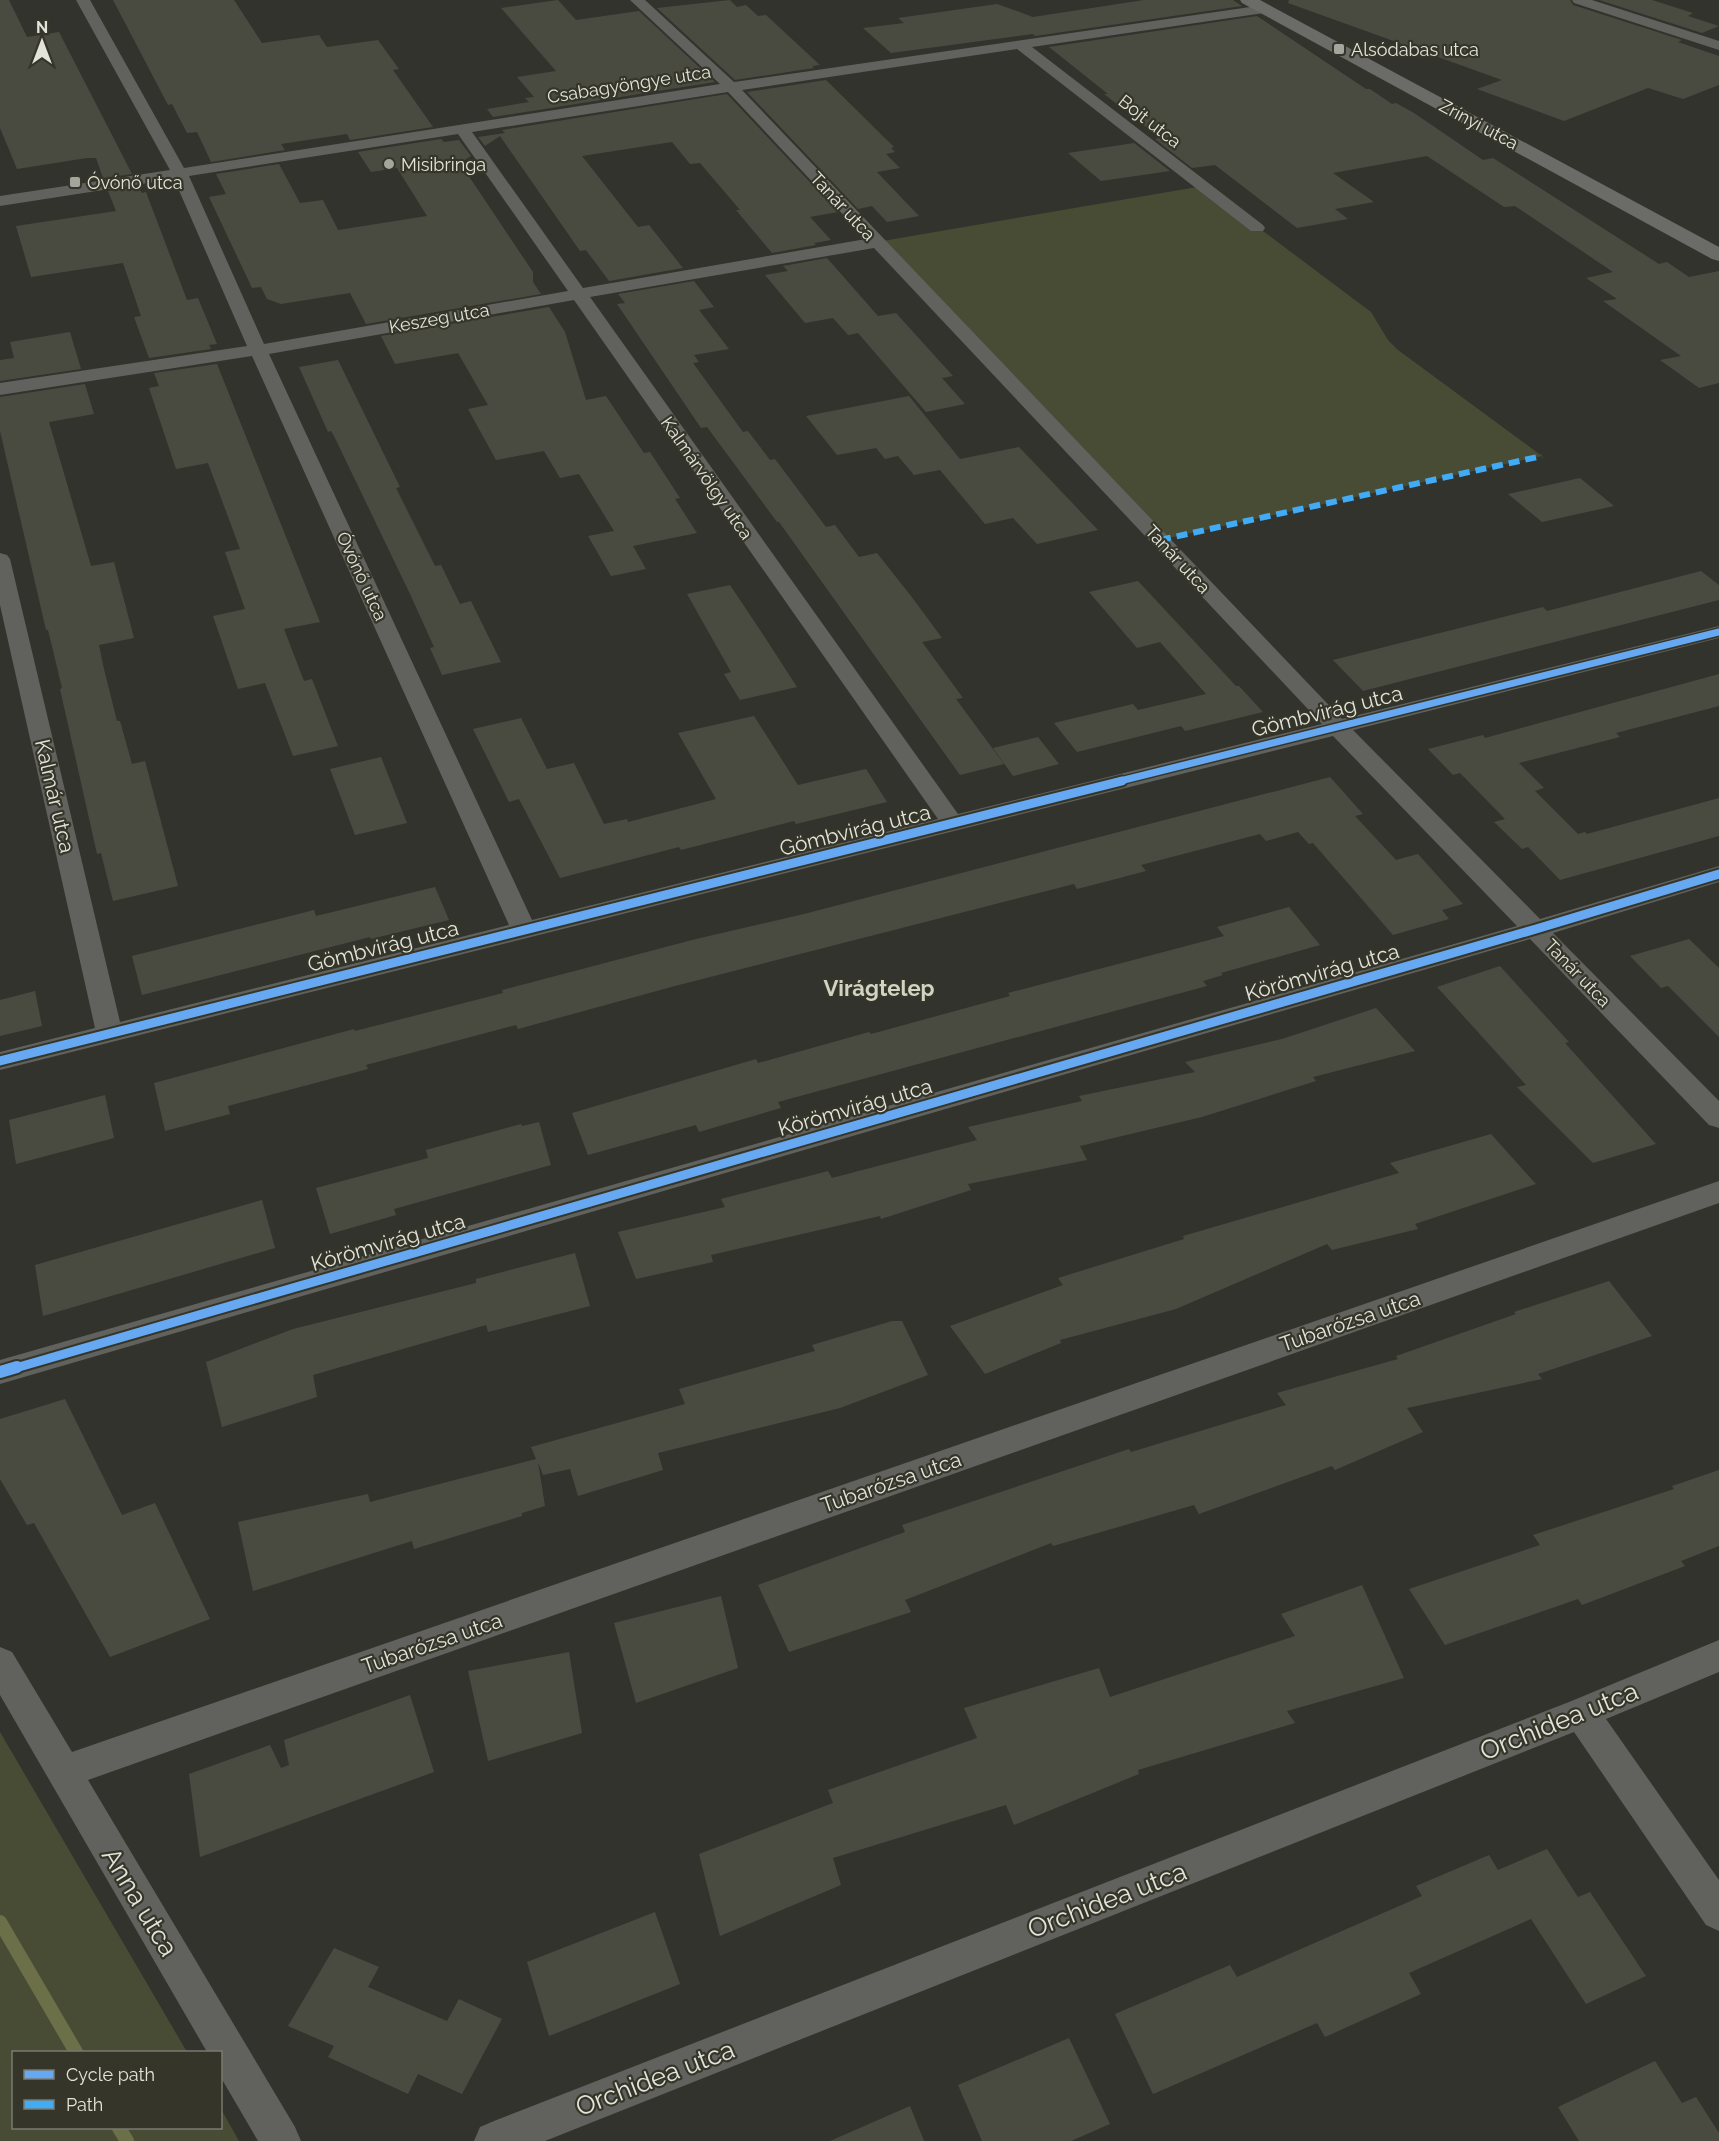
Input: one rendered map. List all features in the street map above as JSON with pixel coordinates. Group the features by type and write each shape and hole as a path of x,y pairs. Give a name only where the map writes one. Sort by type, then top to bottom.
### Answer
{"main road":[{"name":"Zrínyi utca","path":"1256,4 1716,249"}],"street":[{"name":"Óvónő utca","path":"83,0 180,174 258,350 524,930"},
{"name":"Tanár utca","path":"637,0 731,87 1337,727 1719,1118"},
{"path":"1579,0 1719,46"},
{"name":"Csabagyöngye utca","path":"0,201 731,87 1020,45 1256,4"},
{"name":"Bojt utca","path":"1020,45 1257,228"},
{"name":"Kalmárvölgy utca","path":"463,130 953,824"},
{"name":"Keszeg utca","path":"0,389 258,350 877,242"},
{"name":"Kalmár utca","path":"0,559 110,1034"},
{"name":"Gömbvirág utca","path":"0,1061 1719,632"},
{"name":"Körömvirág utca","path":"0,1372 1536,929 1719,874"},
{"name":"Tubarózsa utca","path":"63,1772 1719,1192"},
{"name":"Orchidea utca","path":"494,2141 1581,1713 1719,1656"},
{"name":"Anna utca","path":"0,1663 281,2141"},
{"path":"1581,1713 1719,1912"}],"green space":[{"path":"1203,186 1371,312 1388,340 1398,350 1542,456 1160,540 877,242"},
{"path":"0,1732 186,2051 12,2051 12,2129 222,2129 222,2111 239,2141 0,2141"}],"building":[{"path":"0,0 9,0 27,37 59,32 132,174 103,178 96,158 17,169 0,128"},
{"path":"113,0 234,0 262,43 319,35 327,47 378,40 399,69 393,70 433,127 350,140 347,134 281,144 285,150 211,162 197,132 187,133 172,104 168,105"},
{"path":"558,0 576,20 639,11 715,82 493,117 487,109 529,102 525,98 534,97 517,77 556,71 501,8"},
{"path":"730,0 737,7 746,5 758,16 766,15 820,65 812,66 814,68 735,80 657,8"},
{"path":"1144,0 1233,0 1242,6 1035,36 1033,34 891,53 863,28 904,23 898,18 997,4 1033,17"},
{"path":"1289,0 1570,0 1573,5 1682,40 1678,42 1719,56 1719,85 1683,99 1648,88 1564,121 1477,89 1502,80 1288,3"},
{"path":"1599,0 1652,0 1693,13 1688,16 1719,26 1702,33"},
{"path":"1257,16 1366,89 1414,113 1483,160 1493,158 1659,264 1667,262 1689,277 1719,271 1719,383 1699,388 1660,360 1681,356 1603,301 1617,299 1586,278 1613,272 1515,206 1504,207 1427,156 1333,173 1374,202 1335,209 1348,219 1297,228 1215,165 1192,168 1155,139 1160,138 1104,94 1108,94 1049,47"},
{"path":"826,80 894,147 891,148 895,152 886,154 900,168 877,172 919,216 887,222 872,206 858,209 747,92"},
{"path":"727,94 838,212 810,217 831,240 772,253 736,210 740,210 700,163 690,164 672,142 582,156 638,227 649,225 683,268 609,281 586,250 580,251 500,136 485,146 478,137 505,133 502,130"},
{"path":"441,139 444,142 459,140 471,156 460,163 533,272 533,282 541,294 366,324 350,293 281,304 267,299 261,287 252,288 209,197 226,194 216,174 279,164 300,203 323,200 338,230 427,216 397,168 371,172 358,152"},
{"path":"1134,143 1170,171 1101,181 1068,153"},
{"path":"138,187 142,193 146,192 187,300 198,298 217,344 209,345 211,349 149,358 134,317 141,316 123,263 31,277 16,226 116,211 108,191"},
{"path":"827,258 878,316 896,313 953,376 942,378 965,404 926,412 858,333 848,335 833,318 805,323 765,275 788,271 783,266"},
{"path":"694,281 714,307 699,310 729,349 694,355 699,362 693,363 743,432 748,431 770,460 775,459 826,527 835,525 859,557 877,553 911,596 942,638 922,642 963,698 956,699 1004,764 960,775 779,522 707,427 701,428 617,304 625,303 618,294"},
{"path":"549,307 565,332 586,400 606,396 644,453 650,452 680,498 675,499 697,533 633,546 646,569 611,576 588,536 614,531 579,474 560,478 544,451 496,460 468,409 488,405 458,353 395,364 381,336"},
{"path":"70,332 81,369 0,381 0,360 14,358 10,342"},
{"path":"338,360 400,487 396,488 435,566 441,565 460,604 471,601 501,662 442,675 430,648 434,647 410,594 334,436 331,431 328,432 299,367"},
{"path":"217,364 320,622 284,629 304,681 312,679 338,746 293,756 265,683 238,689 213,616 245,609 225,552 240,549 208,463 176,469 149,388 159,386 154,373"},
{"path":"85,384 94,414 49,422 91,566 114,562 134,638 99,645 117,721 120,721 132,764 145,761 178,886 113,901 101,853 97,854 60,689 62,688 48,630 46,630 0,431 0,397"},
{"path":"909,396 960,459 1019,447 1098,530 1037,544 1013,518 985,524 940,470 914,475 898,456 885,459 876,448 837,455 806,416"},
{"path":"1580,478 1614,506 1542,522 1508,494"},
{"path":"1701,571 1719,585 1719,600 1363,691 1333,660 1543,607 1547,611"},
{"path":"1138,581 1263,712 1185,731 1181,726 1077,752 1054,723 1133,704 1138,710 1206,694 1160,642 1137,648 1089,592"},
{"path":"730,585 797,687 740,700 724,674 731,672 687,594"},
{"path":"1719,674 1719,706 1616,733 1620,737 1519,763 1544,788 1535,791 1578,834 1585,832 1587,834 1719,798 1719,836 1560,880 1528,847 1522,849 1494,822 1505,819 1460,773 1453,775 1428,749 1483,735 1485,738"},
{"path":"754,716 798,785 866,769 887,802 796,824 794,821 681,850 679,847 560,878 519,799 509,802 473,729 521,718 547,769 574,763 604,824 627,819 628,822 716,799 678,733"},
{"path":"1038,737 1059,764 1013,776 993,748"},
{"path":"381,757 407,823 355,835 330,769"},
{"path":"1330,777 1363,814 1355,816 1396,860 1418,854 1463,904 1442,910 1449,919 1393,935 1313,843 1309,844 1298,832 1266,841 1260,834 1141,865 1146,871 1112,880 1077,889 1074,884 675,986 518,1029 516,1025 366,1065 368,1069 228,1106 230,1114 165,1131 154,1083 354,1029 355,1031 503,993 502,990 696,939 804,914"},
{"path":"435,887 449,920 371,939 370,937 142,995 132,956 314,910 316,916"},
{"path":"1289,907 1320,945 1221,973 1223,975 1203,981 1207,986 778,1102 781,1108 699,1132 696,1125 588,1155 572,1113 756,1059 758,1063 869,1032 871,1034 1010,996 1008,993 1224,936 1217,927"},
{"path":"1689,939 1719,968 1719,1037 1668,986 1661,988 1630,956"},
{"path":"1500,966 1569,1042 1565,1043 1656,1144 1593,1163 1517,1087 1526,1085 1437,987"},
{"path":"35,991 42,1026 0,1036 0,1000"},
{"path":"1376,1008 1415,1051 1313,1077 1316,1081 1202,1117 1080,1146 1087,1160 968,1184 971,1190 881,1219 880,1216 711,1255 713,1262 636,1279 618,1232 725,1207 721,1199 828,1171 832,1178 977,1140 968,1127 1082,1101 1079,1096 1195,1072 1185,1062 1282,1039"},
{"path":"105,1095 114,1138 16,1164 9,1120"},
{"path":"539,1122 551,1165 394,1209 396,1215 330,1234 316,1188 428,1158 426,1150 521,1124 522,1126"},
{"path":"1491,1134 1536,1184 1415,1224 1418,1229 1332,1250 1327,1244 1176,1309 1060,1340 1061,1343 985,1374 950,1326 1063,1285 1058,1278 1184,1239 1183,1236 1399,1173 1390,1163"},
{"path":"262,1200 275,1248 43,1316 35,1265"},
{"path":"575,1253 590,1306 488,1332 486,1325 313,1375 317,1397 222,1427 206,1362 293,1329 476,1283 476,1279"},
{"path":"1609,1281 1652,1336 1538,1374 1542,1379 1407,1408 1423,1432 1335,1470 1332,1466 1199,1514 1194,1505 1053,1546 1051,1543 905,1600 911,1612 789,1652 758,1585 905,1532 902,1525 1129,1449 1131,1452 1286,1405 1277,1393 1398,1359 1396,1356 1516,1314 1514,1312"},
{"path":"892,1321 902,1321 928,1375 840,1408 658,1453 663,1470 578,1496 570,1469 543,1475 538,1462 545,1506 522,1513 522,1516 414,1549 412,1541 253,1591 238,1522 368,1494 370,1502 536,1459 531,1447 685,1404 679,1389 815,1351 812,1345"},
{"path":"65,1399 122,1515 155,1503 210,1619 110,1657 34,1523 27,1525 0,1479 0,1419"},
{"path":"1719,1470 1719,1546 1681,1561 1685,1566 1582,1605 1578,1599 1445,1645 1409,1589 1540,1545 1533,1535 1674,1489 1672,1486"},
{"path":"1362,1585 1404,1678 1287,1711 1295,1723 1138,1770 1139,1774 1014,1825 1006,1805 833,1858 841,1885 720,1936 699,1854 833,1803 828,1790 977,1738 964,1708 1099,1668 1110,1697 1295,1636 1281,1614"},
{"path":"721,1596 738,1668 636,1703 614,1623"},
{"path":"569,1652 582,1733 488,1761 468,1671"},
{"path":"410,1695 434,1772 200,1857 189,1774 270,1745 281,1768 289,1765 284,1740"},
{"path":"1547,1849 1578,1897 1590,1892 1646,1976 1586,2004 1531,1919 1409,1973 1421,1994 1325,2037 1317,2023 1153,2094 1115,2014 1230,1965 1237,1977 1422,1896 1416,1886 1489,1855 1498,1870"},
{"path":"655,1912 680,1984 549,2036 527,1962"},
{"path":"334,1948 379,1967 368,1987 447,2021 459,1999 502,2019 462,2094 418,2074 408,2094 328,2057 334,2046 288,2026"},
{"path":"1069,2038 1110,2124 1071,2141 982,2141 958,2085"},
{"path":"1655,2061 1682,2103 1696,2097 1719,2133 1719,2141 1579,2141 1558,2107"},
{"path":"910,2106 924,2141 830,2141"}],"waterway":[{"path":"0,1922 75,2051"},
{"path":"120,2129 127,2141"}],"marked path":[{"path":"1160,540 1542,456"}],"cycle path":[{"path":"0,1061 1719,632"},
{"path":"0,1372 1536,929 1719,874"}],"place":[{"name":"Alsódabas utca","path":"1339,49"},
{"name":"Misibringa","path":"389,164"},
{"name":"Óvónő utca","path":"75,182"}],"district":[{"name":"Virágtelep","path":"879,988"}]}
